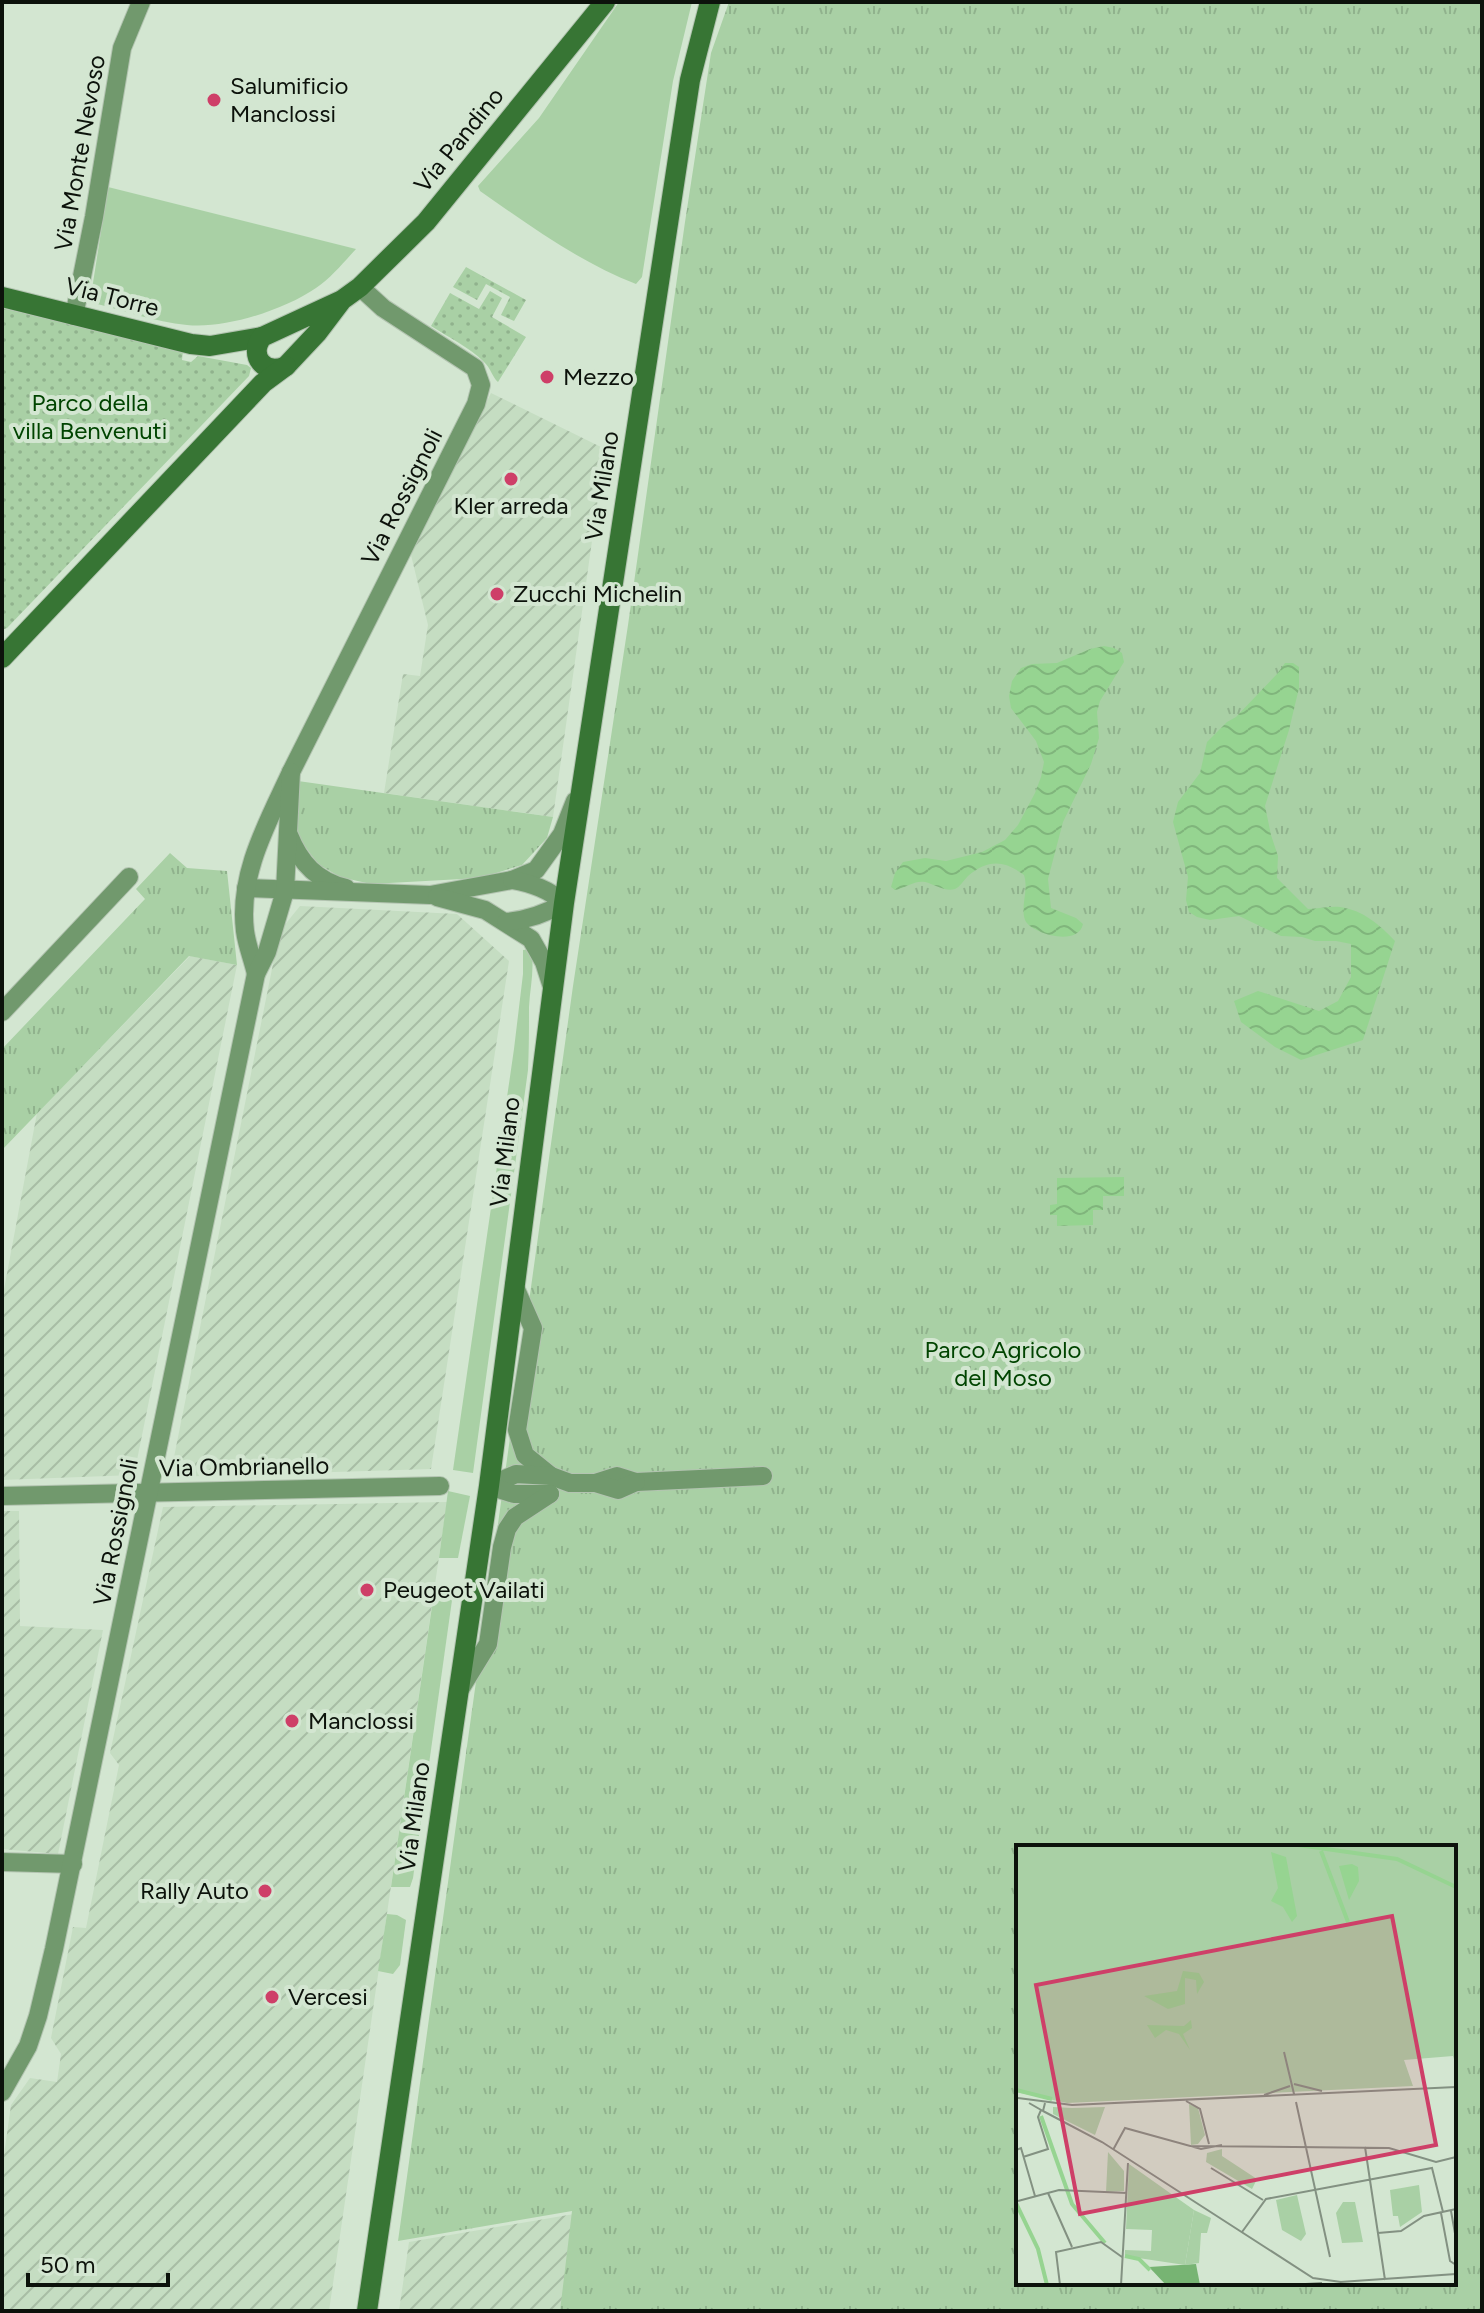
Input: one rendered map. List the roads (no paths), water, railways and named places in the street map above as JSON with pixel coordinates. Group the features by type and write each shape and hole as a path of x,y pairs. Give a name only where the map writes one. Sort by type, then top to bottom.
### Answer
{"main road":[{"name":"Via Pandino","path":"267,334 342,300 360,287 426,222 605,2"},
{"name":"Via Milano","path":"367,2311 489,1486 564,903 690,80 710,2"},
{"name":"Via Torre","path":"2,297 191,344 210,346 267,334"},
{"name":"Via Pandino","path":"2,658 261,369 289,363 342,300"},
{"path":"261,369 256,348 267,334 279,331 290,338 294,349 289,363"},
{"name":"Via Torre","path":"210,346 261,369"}],"street":[{"name":"Via Monte Nevoso","path":"74,316 122,48 141,2"},
{"name":"Via Rossignoli","path":"256,974 245,931 246,888 262,833 476,404 481,385 475,368 383,308 360,287"},
{"name":"Via Rossignoli","path":"2,2092 28,2046 38,2016 73,1864 256,974 267,952 285,891 291,772"},
{"path":"246,888 430,895 512,880 536,870 545,858 562,834 583,781"},
{"path":"287,829 296,853 310,871 336,886 368,893"},
{"path":"2,1012 129,877"},
{"path":"506,922 546,914 564,903 550,891 512,880"},
{"path":"430,895 485,910 531,939 544,962 552,987"},
{"path":"514,1285 533,1328 517,1430 525,1455 551,1485"},
{"path":"489,1486 516,1474 551,1485 595,1483 618,1490 636,1482 763,1476"},
{"path":"458,1693 488,1644 507,1529 515,1517 551,1485"},
{"name":"Via Ombrianello","path":"2,1496 440,1486"},
{"path":"2,1862 73,1864"}],"water":[{"path":"1104,646 1122,653 1124,662 1100,701 1097,712 1099,738 1091,764 1063,822 1048,879 1051,908 1076,918 1083,924 1079,931 1064,937 1054,936 1029,925 1023,909 1024,875 1003,864 989,864 975,870 951,890 921,882 895,890 891,887 895,873 903,862 925,858 946,861 982,852 1005,840 1018,825 1035,793 1044,762 1036,741 1011,708 1009,696 1012,681 1021,668 1032,664 1057,663"},
{"path":"1285,663 1299,667 1299,688 1265,806 1278,856 1277,878 1308,909 1336,907 1356,911 1377,924 1395,941 1363,1040 1301,1060 1275,1047 1241,1022 1234,1001 1258,991 1319,1011 1338,1001 1351,977 1351,944 1281,936 1239,916 1210,920 1189,912 1186,900 1188,877 1173,822 1178,802 1200,773 1207,742 1236,717"},
{"path":"1124,1177 1124,1196 1103,1196 1103,1210 1093,1210 1093,1225 1057,1226 1057,1215 1050,1215 1050,1205 1057,1204 1057,1178"}],"place":[{"name":"Salumificio Manclossi","path":"214,100"},
{"name":"Mezzo","path":"547,377"},
{"name":"Kler arreda","path":"511,479"},
{"name":"Zucchi Michelin","path":"497,594"},
{"name":"Peugeot Vailati","path":"367,1590"},
{"name":"Manclossi","path":"292,1721"},
{"name":"Rally Auto","path":"265,1891"},
{"name":"Vercesi","path":"272,1997"}],"park label":[{"name":"Parco della villa Benvenuti","path":"90,417"},
{"name":"Parco Agricolo del Moso","path":"1003,1364"}]}
